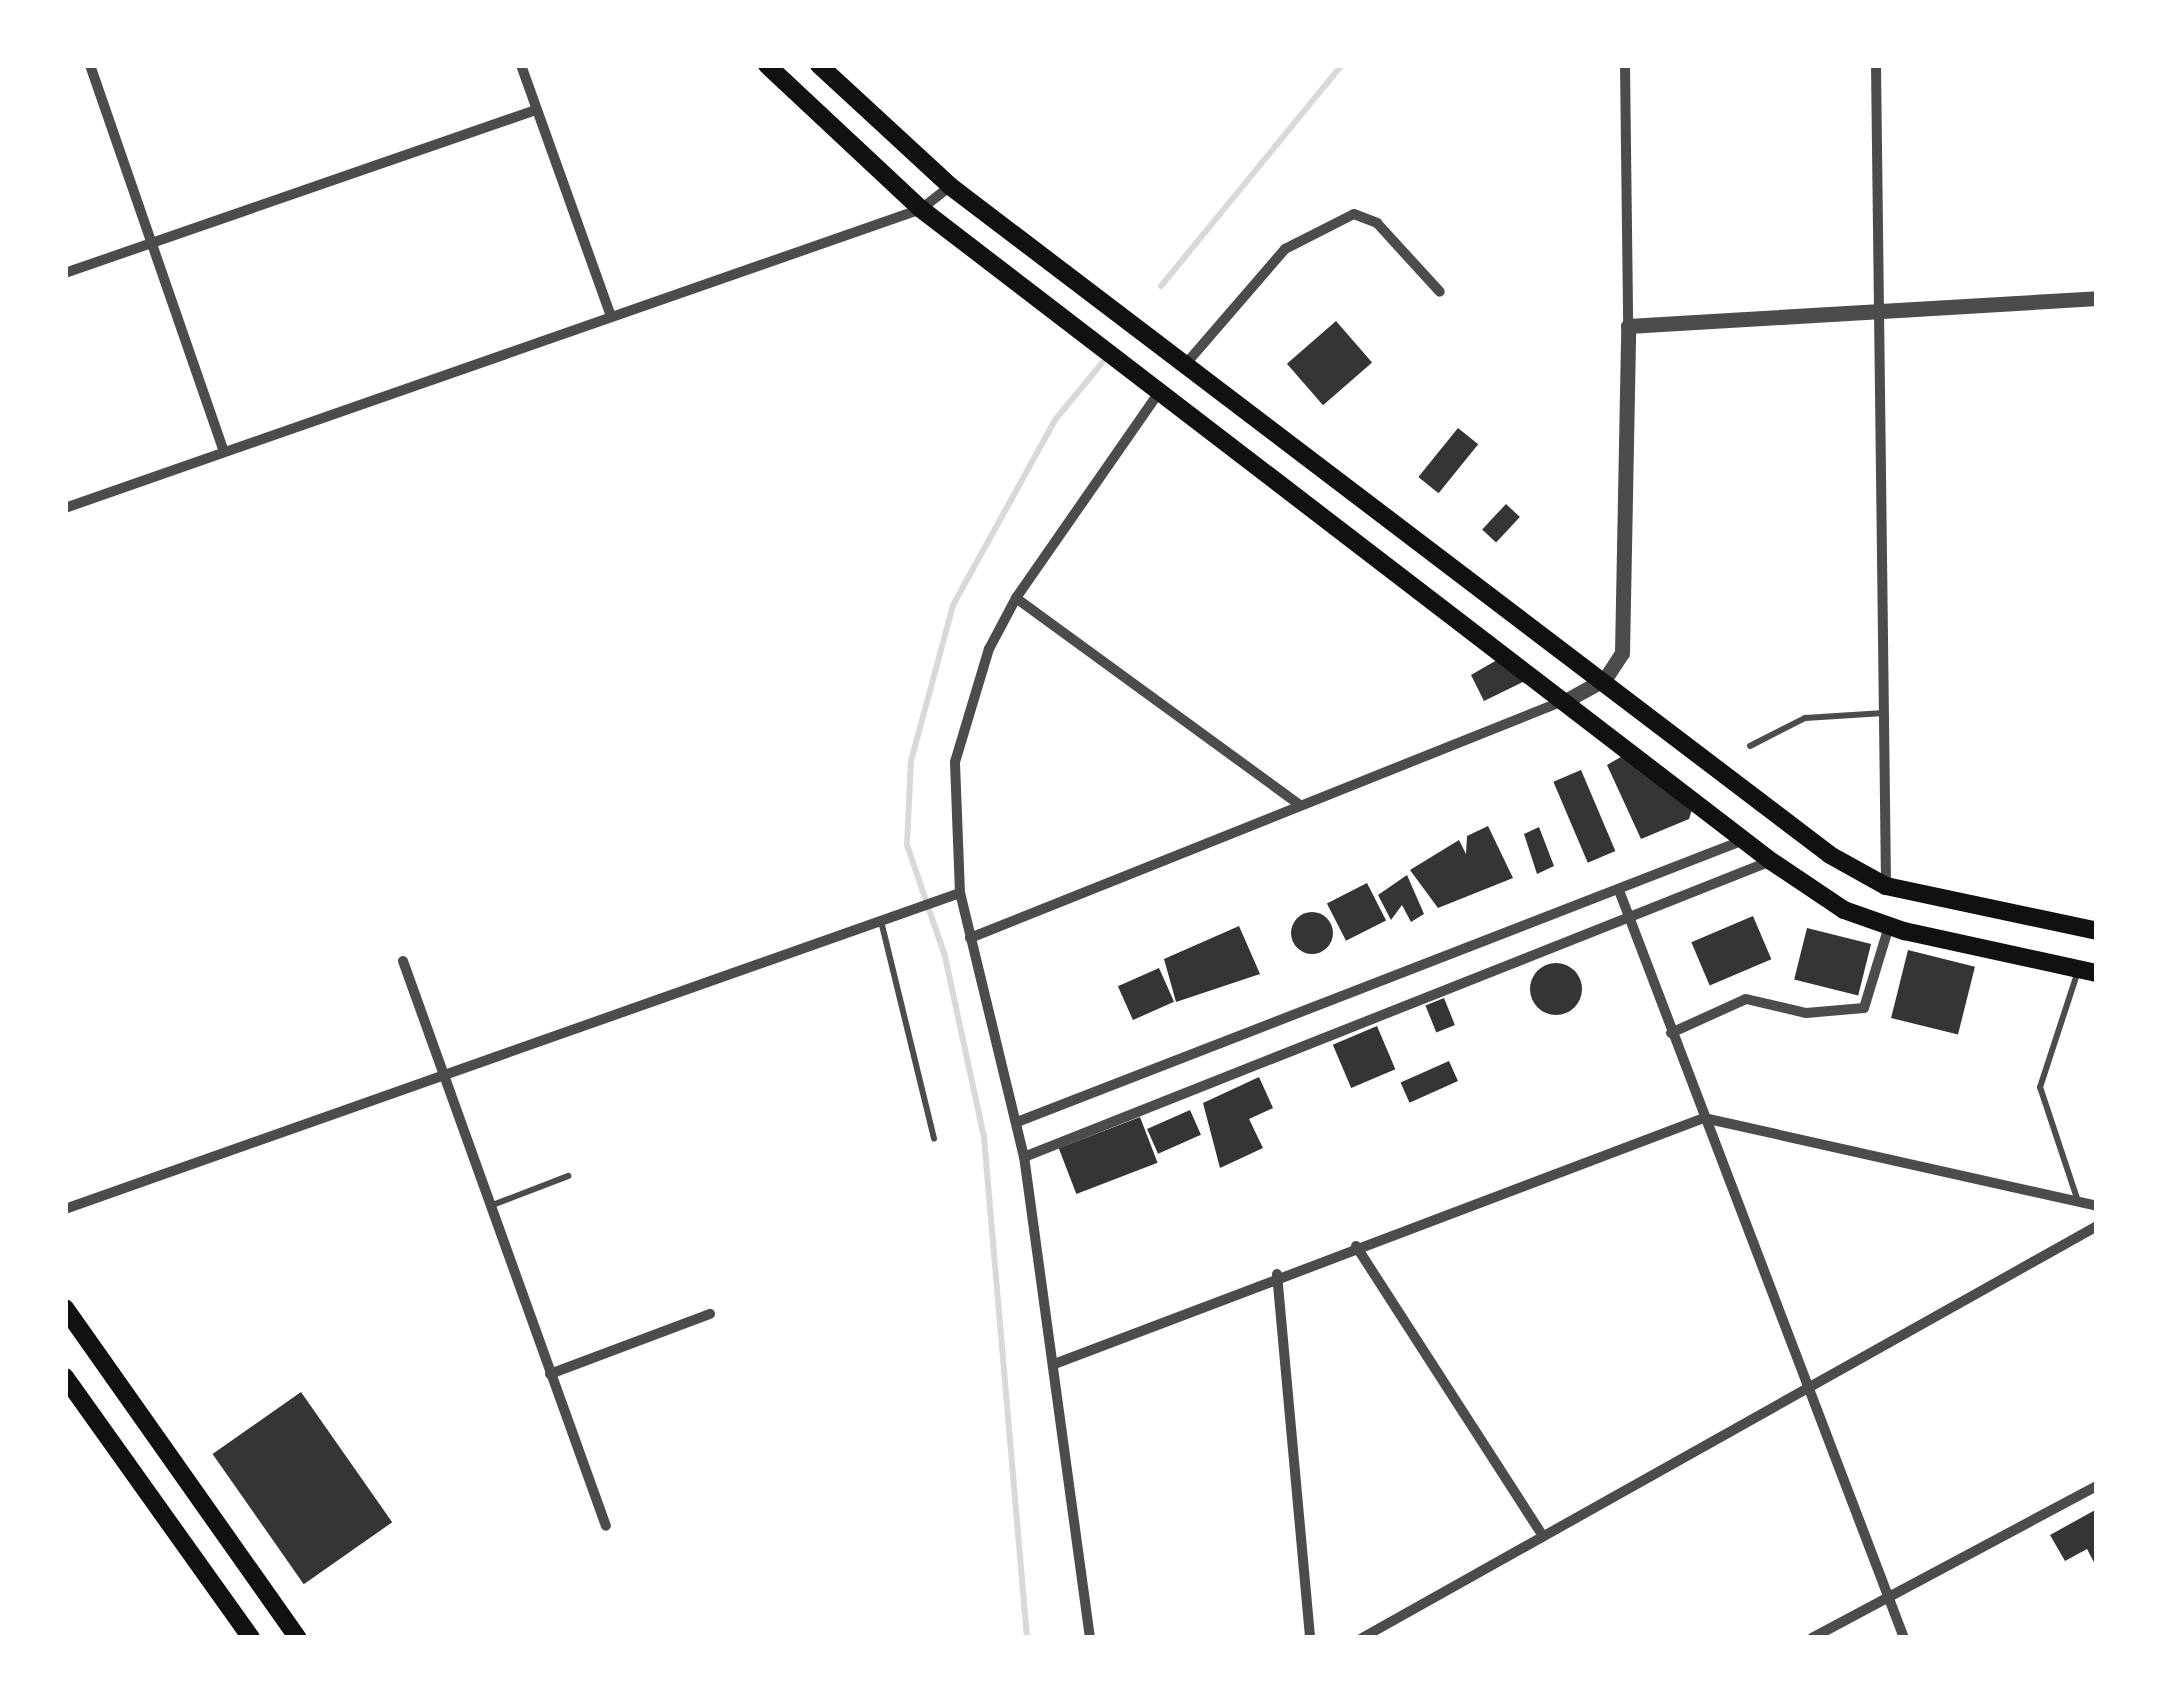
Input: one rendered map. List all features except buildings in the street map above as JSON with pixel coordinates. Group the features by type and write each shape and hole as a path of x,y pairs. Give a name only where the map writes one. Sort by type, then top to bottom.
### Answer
{"main road":[{"path":"768,65 922,209 1771,861 1844,910 1888,926 2088,971"},
{"path":"826,67 950,186 1184,366 1605,679 1830,855 1886,886 2097,931"},
{"path":"1144,376 1166,351"},
{"path":"65,1308 298,1638"},
{"path":"65,1378 251,1638"}],"street":[{"path":"90,65 148,244 223,448"},
{"path":"520,65 611,316"},
{"path":"970,938 1565,700 1605,679 1622,653 1628,326 1625,65"},
{"path":"1876,65 1883,310 1886,886"},
{"path":"65,274 537,110"},
{"path":"65,508 223,448 922,209 950,186"},
{"path":"1184,366 1285,249 1354,214 1376,223 1440,292"},
{"path":"1628,326 2097,298"},
{"path":"1090,1638 1058,1363 1024,1157 960,893 955,762 989,649 1016,598 1160,390"},
{"path":"1016,598 1299,804"},
{"path":"1016,1122 1620,892 1744,840"},
{"path":"1024,1157 1628,922 1771,861"},
{"path":"1620,892 1671,1034 1813,1386 1904,1638"},
{"path":"65,1209 442,1080 960,893"},
{"path":"1671,1034 1746,999 1806,1013 1864,1008 1888,926"},
{"path":"403,961 442,1080 606,1526"},
{"path":"1058,1363 1277,1274 1704,1118 2097,1206"},
{"path":"1362,1638 1540,1534 2097,1226"},
{"path":"1356,1246 1540,1534"},
{"path":"1277,1274 1310,1638"},
{"path":"550,1374 710,1314"},
{"path":"1812,1638 2097,1486"}],"lane":[{"path":"1750,746 1805,718 1885,712"},
{"path":"881,920 934,1138"},
{"path":"2078,1202 2040,1087 2088,971"},
{"path":"489,1206 568,1176"}],"waterway":[{"path":"1161,286 1342,65"},
{"path":"1027,1638 984,1137 945,956 907,845 911,761 953,605 1055,420 1102,363"}]}
